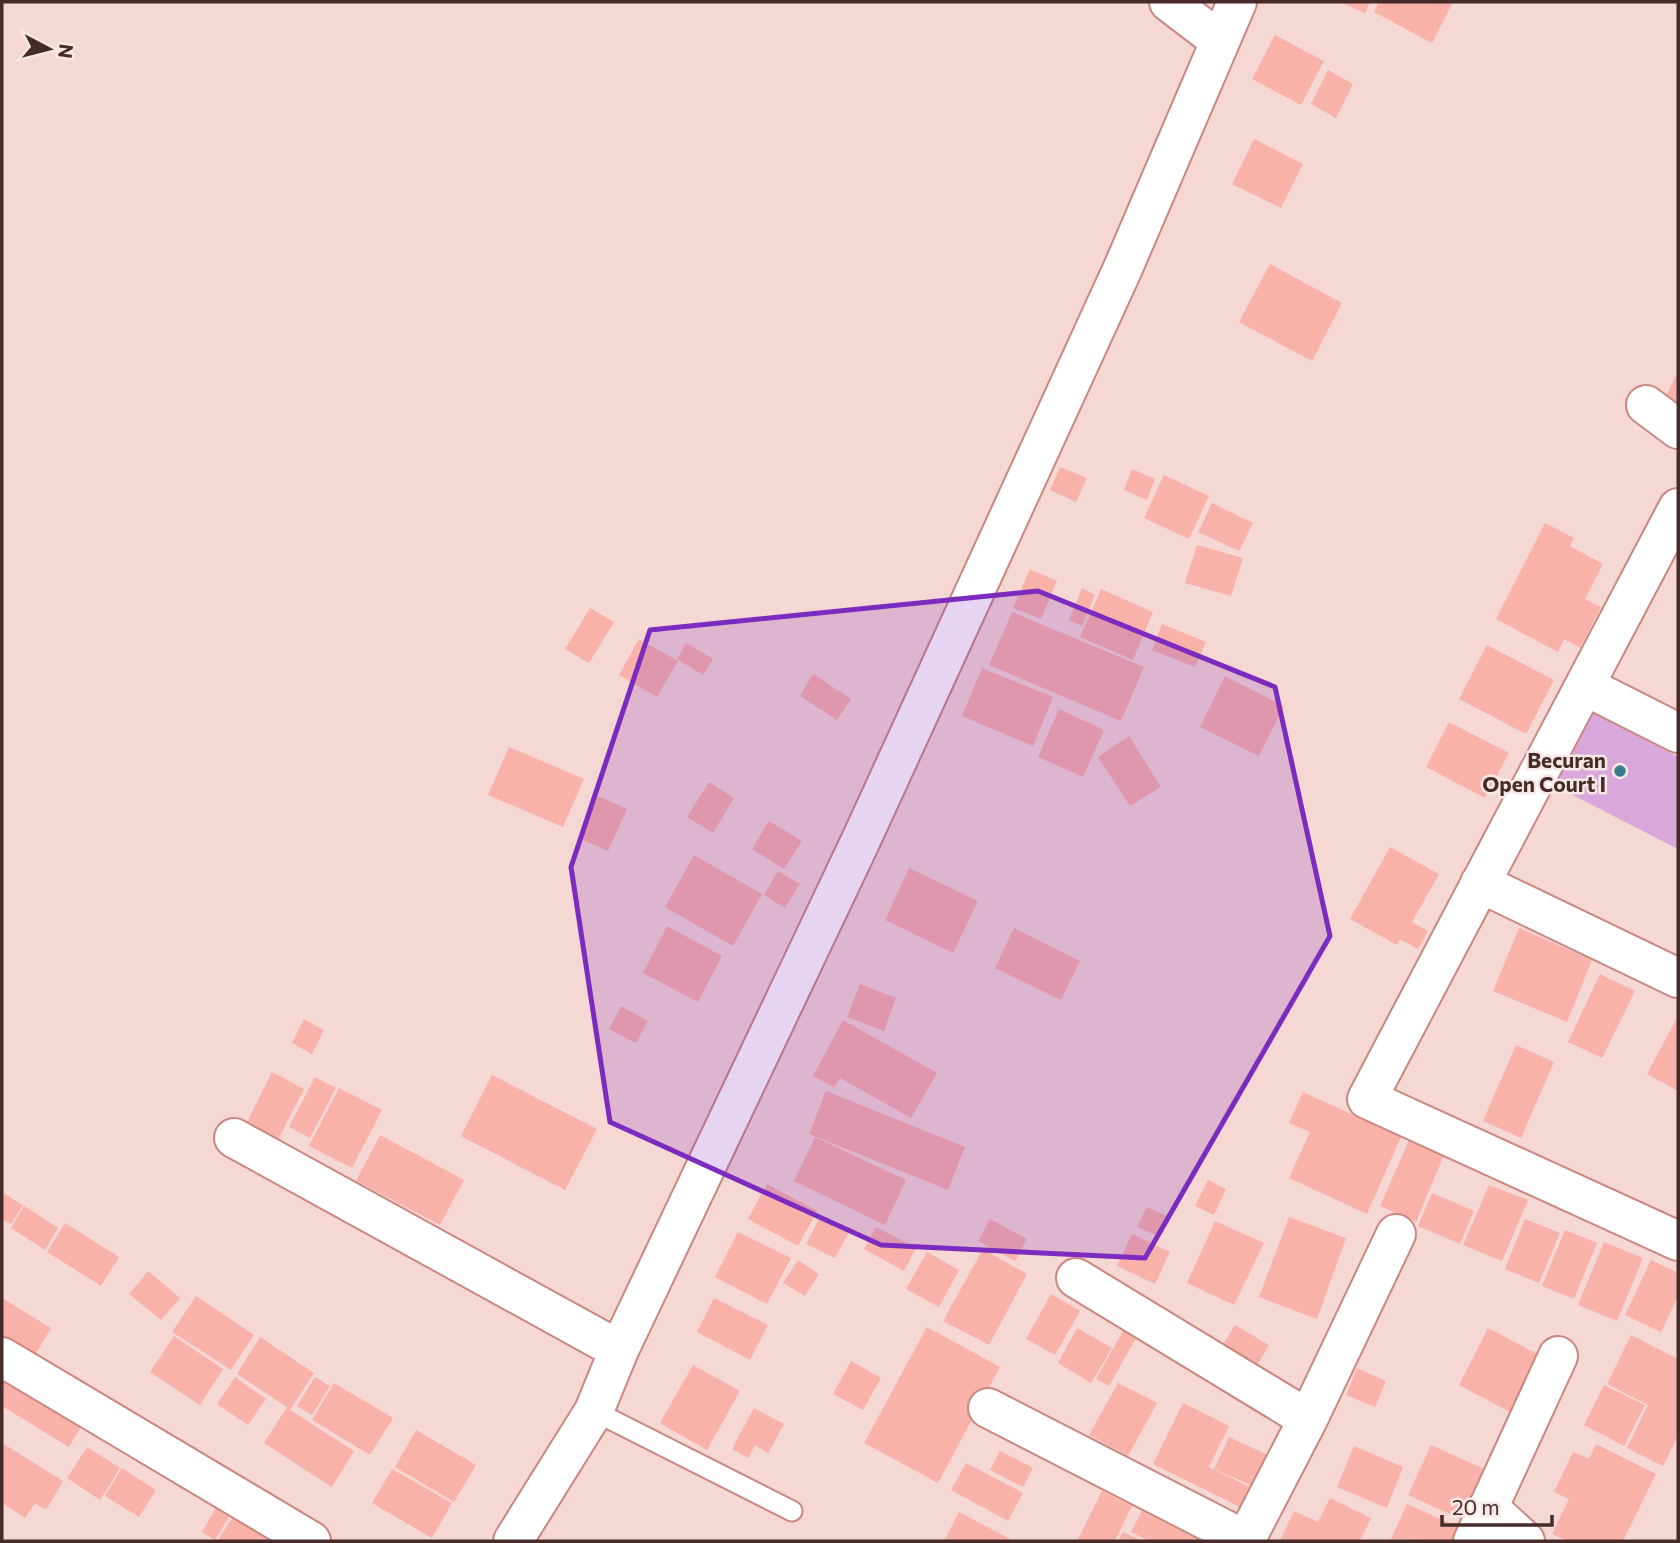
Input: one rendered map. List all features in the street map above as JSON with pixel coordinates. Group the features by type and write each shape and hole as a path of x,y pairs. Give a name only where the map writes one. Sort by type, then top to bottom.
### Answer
{"street":[{"path":"1168,2 1220,41"},
{"path":"513,1541 594,1411 619,1350 873,814 1123,268 1237,2"},
{"path":"1646,405 1678,429"},
{"path":"1678,508 1367,1099 1678,1241"},
{"path":"1585,686 1678,733"},
{"path":"1480,883 1678,978"},
{"path":"234,1138 619,1350"},
{"path":"988,1408 1245,1540 1308,1419 1396,1234"},
{"path":"1076,1278 1308,1419"},
{"path":"1473,1541 1559,1356"},
{"path":"2,1357 311,1541"},
{"path":"1488,1507 1525,1541"}],"lane":[{"path":"594,1411 792,1511"}],"highlighted area":[{"path":"1038,591 1275,687 1330,936 1145,1258 881,1245 610,1122 571,867 650,630"}],"shaded area":[{"name":"Becuran Open Court I","path":"1592,712 1678,757 1678,849 1555,786"}],"building":[{"path":"1340,2 1370,2 1365,13"},
{"path":"1379,2 1452,4 1432,43 1374,12"},
{"path":"1275,35 1324,61 1301,105 1252,79"},
{"path":"1328,70 1353,84 1336,118 1311,104"},
{"path":"1254,139 1303,164 1281,208 1232,184"},
{"path":"1270,264 1342,303 1312,361 1239,322"},
{"path":"1678,372 1678,402 1666,396"},
{"path":"1060,467 1087,478 1076,502 1050,490"},
{"path":"1132,469 1155,479 1147,500 1124,490"},
{"path":"1164,475 1209,496 1189,539 1144,518"},
{"path":"1212,503 1253,523 1239,551 1198,532"},
{"path":"1545,523 1574,538 1570,546 1603,564 1585,599 1601,607 1580,648 1564,639 1558,652 1496,619"},
{"path":"1197,545 1243,558 1231,596 1185,583"},
{"path":"1030,569 1057,581 1041,619 1013,608"},
{"path":"1082,588 1095,595 1082,626 1069,620"},
{"path":"1101,589 1153,612 1133,660 1080,637"},
{"path":"590,608 614,622 589,663 565,649"},
{"path":"1012,612 1144,667 1121,721 989,665"},
{"path":"1162,624 1206,642 1195,667 1152,650"},
{"path":"639,639 678,661 657,697 619,675"},
{"path":"686,643 713,659 703,675 677,659"},
{"path":"1487,645 1554,680 1526,734 1459,699"},
{"path":"982,668 1053,697 1033,746 962,716"},
{"path":"813,674 851,699 837,720 800,696"},
{"path":"1225,676 1284,706 1259,756 1200,727"},
{"path":"1059,709 1104,730 1083,777 1038,757"},
{"path":"1449,722 1509,753 1485,798 1426,767"},
{"path":"1129,736 1161,787 1130,806 1098,757"},
{"path":"509,747 584,779 563,827 488,795"},
{"path":"709,782 734,798 713,833 687,817"},
{"path":"598,796 627,809 608,851 579,838"},
{"path":"769,821 802,841 784,869 752,849"},
{"path":"1390,847 1439,874 1412,922 1428,931 1418,949 1400,939 1397,945 1350,919"},
{"path":"694,855 762,894 733,946 665,907"},
{"path":"909,868 978,901 953,953 885,920"},
{"path":"778,871 800,884 785,908 764,895"},
{"path":"667,926 722,956 698,1002 643,973"},
{"path":"1014,928 1080,961 1061,1000 995,968"},
{"path":"1519,928 1592,960 1567,1022 1493,991"},
{"path":"1600,974 1635,991 1602,1058 1568,1042"},
{"path":"860,984 896,998 884,1031 847,1017"},
{"path":"621,1006 648,1021 636,1043 609,1029"},
{"path":"1678,1016 1678,1091 1647,1074"},
{"path":"304,1019 324,1030 312,1054 292,1043"},
{"path":"843,1020 937,1073 911,1118 840,1078 834,1087 813,1076"},
{"path":"1516,1045 1554,1062 1521,1138 1483,1121"},
{"path":"272,1072 304,1089 278,1140 246,1124"},
{"path":"492,1075 597,1129 565,1190 461,1136"},
{"path":"315,1077 336,1088 310,1138 289,1127"},
{"path":"339,1088 382,1110 352,1168 309,1146"},
{"path":"826,1091 965,1147 948,1190 809,1134"},
{"path":"1303,1092 1401,1137 1367,1214 1289,1178 1310,1132 1289,1123"},
{"path":"380,1135 464,1180 440,1225 356,1181"},
{"path":"815,1137 906,1180 885,1225 794,1181"},
{"path":"1409,1140 1444,1155 1416,1222 1380,1206"},
{"path":"1208,1180 1226,1189 1214,1215 1195,1206"},
{"path":"767,1184 817,1211 798,1246 748,1219"},
{"path":"1489,1185 1528,1200 1502,1261 1463,1245"},
{"path":"3,1193 23,1205 11,1224 2,1219"},
{"path":"1432,1193 1474,1211 1460,1244 1418,1226"},
{"path":"24,1206 58,1228 45,1250 11,1228"},
{"path":"1147,1207 1167,1216 1158,1236 1137,1227"},
{"path":"821,1215 850,1230 835,1258 806,1244"},
{"path":"1289,1217 1346,1238 1317,1319 1259,1297"},
{"path":"990,1219 1027,1239 1015,1261 978,1241"},
{"path":"1525,1219 1560,1233 1539,1283 1505,1269"},
{"path":"1215,1221 1264,1243 1234,1305 1187,1283"},
{"path":"65,1223 119,1257 101,1286 47,1252"},
{"path":"876,1227 916,1248 904,1271 864,1249"},
{"path":"1565,1230 1597,1243 1574,1299 1542,1286"},
{"path":"738,1232 791,1258 767,1304 715,1277"},
{"path":"1132,1234 1170,1252 1155,1284 1117,1266"},
{"path":"1604,1242 1643,1258 1617,1321 1578,1305"},
{"path":"983,1249 1027,1274 989,1345 943,1321"},
{"path":"927,1252 959,1270 939,1307 906,1289"},
{"path":"798,1260 819,1274 805,1296 783,1283"},
{"path":"1651,1260 1678,1273 1678,1296 1661,1332 1625,1315"},
{"path":"148,1271 180,1298 161,1320 129,1294"},
{"path":"1051,1294 1080,1311 1055,1355 1026,1339"},
{"path":"196,1296 254,1335 231,1370 172,1332"},
{"path":"2,1298 51,1328 29,1365 2,1349"},
{"path":"714,1298 768,1325 750,1360 697,1332"},
{"path":"1235,1325 1269,1345 1256,1367 1222,1346"},
{"path":"927,1327 1000,1367 938,1483 864,1443"},
{"path":"1077,1328 1112,1348 1091,1383 1058,1363"},
{"path":"1488,1328 1539,1355 1510,1412 1459,1385"},
{"path":"1123,1331 1136,1338 1109,1386 1096,1379"},
{"path":"1631,1335 1678,1359 1678,1436 1663,1466 1627,1448 1648,1405 1607,1384"},
{"path":"174,1336 223,1369 200,1405 150,1372"},
{"path":"260,1337 314,1373 290,1410 354,1451 332,1487 264,1443 287,1407 237,1374"},
{"path":"851,1361 881,1378 863,1410 833,1394"},
{"path":"2,1362 88,1415 69,1447 2,1406"},
{"path":"693,1365 740,1391 707,1450 660,1423"},
{"path":"1357,1368 1386,1381 1375,1407 1346,1395"},
{"path":"235,1377 266,1399 248,1425 217,1404"},
{"path":"315,1377 330,1386 312,1415 297,1406"},
{"path":"334,1383 393,1418 370,1455 312,1420"},
{"path":"1118,1383 1157,1403 1128,1456 1089,1435"},
{"path":"1604,1385 1645,1405 1624,1446 1584,1425"},
{"path":"1183,1403 1229,1426 1209,1467 1250,1487 1240,1507 1153,1464"},
{"path":"754,1408 784,1424 768,1453 755,1445 748,1458 732,1449"},
{"path":"416,1430 476,1465 454,1502 395,1467"},
{"path":"1229,1437 1274,1458 1260,1489 1214,1469"},
{"path":"2,1443 63,1481 46,1510 35,1503 25,1518 2,1503"},
{"path":"1596,1444 1656,1474 1623,1541 1567,1541 1552,1534 1569,1499 1554,1492 1573,1452 1589,1459"},
{"path":"1431,1445 1493,1473 1470,1523 1408,1495"},
{"path":"1354,1446 1403,1467 1387,1508 1337,1487"},
{"path":"87,1447 120,1468 100,1500 67,1478"},
{"path":"1000,1451 1033,1468 1023,1487 990,1470"},
{"path":"966,1463 1023,1493 1008,1521 951,1490"},
{"path":"122,1468 156,1490 139,1517 105,1496"},
{"path":"392,1469 452,1503 432,1538 372,1503"},
{"path":"1102,1491 1132,1506 1115,1541 1077,1541"},
{"path":"1330,1498 1371,1518 1360,1541 1280,1541 1294,1511 1318,1522"},
{"path":"220,1501 233,1510 215,1540 202,1532"},
{"path":"1407,1504 1460,1528 1454,1541 1391,1539"},
{"path":"238,1510 281,1541 217,1541"},
{"path":"1142,1511 1202,1541 1149,1541 1131,1532"},
{"path":"959,1512 1010,1539 1009,1541 944,1541"},
{"path":"1123,1532 1142,1541 1118,1541"}],"place":[{"name":"Becuran Open Court I","path":"1620,771"}]}
